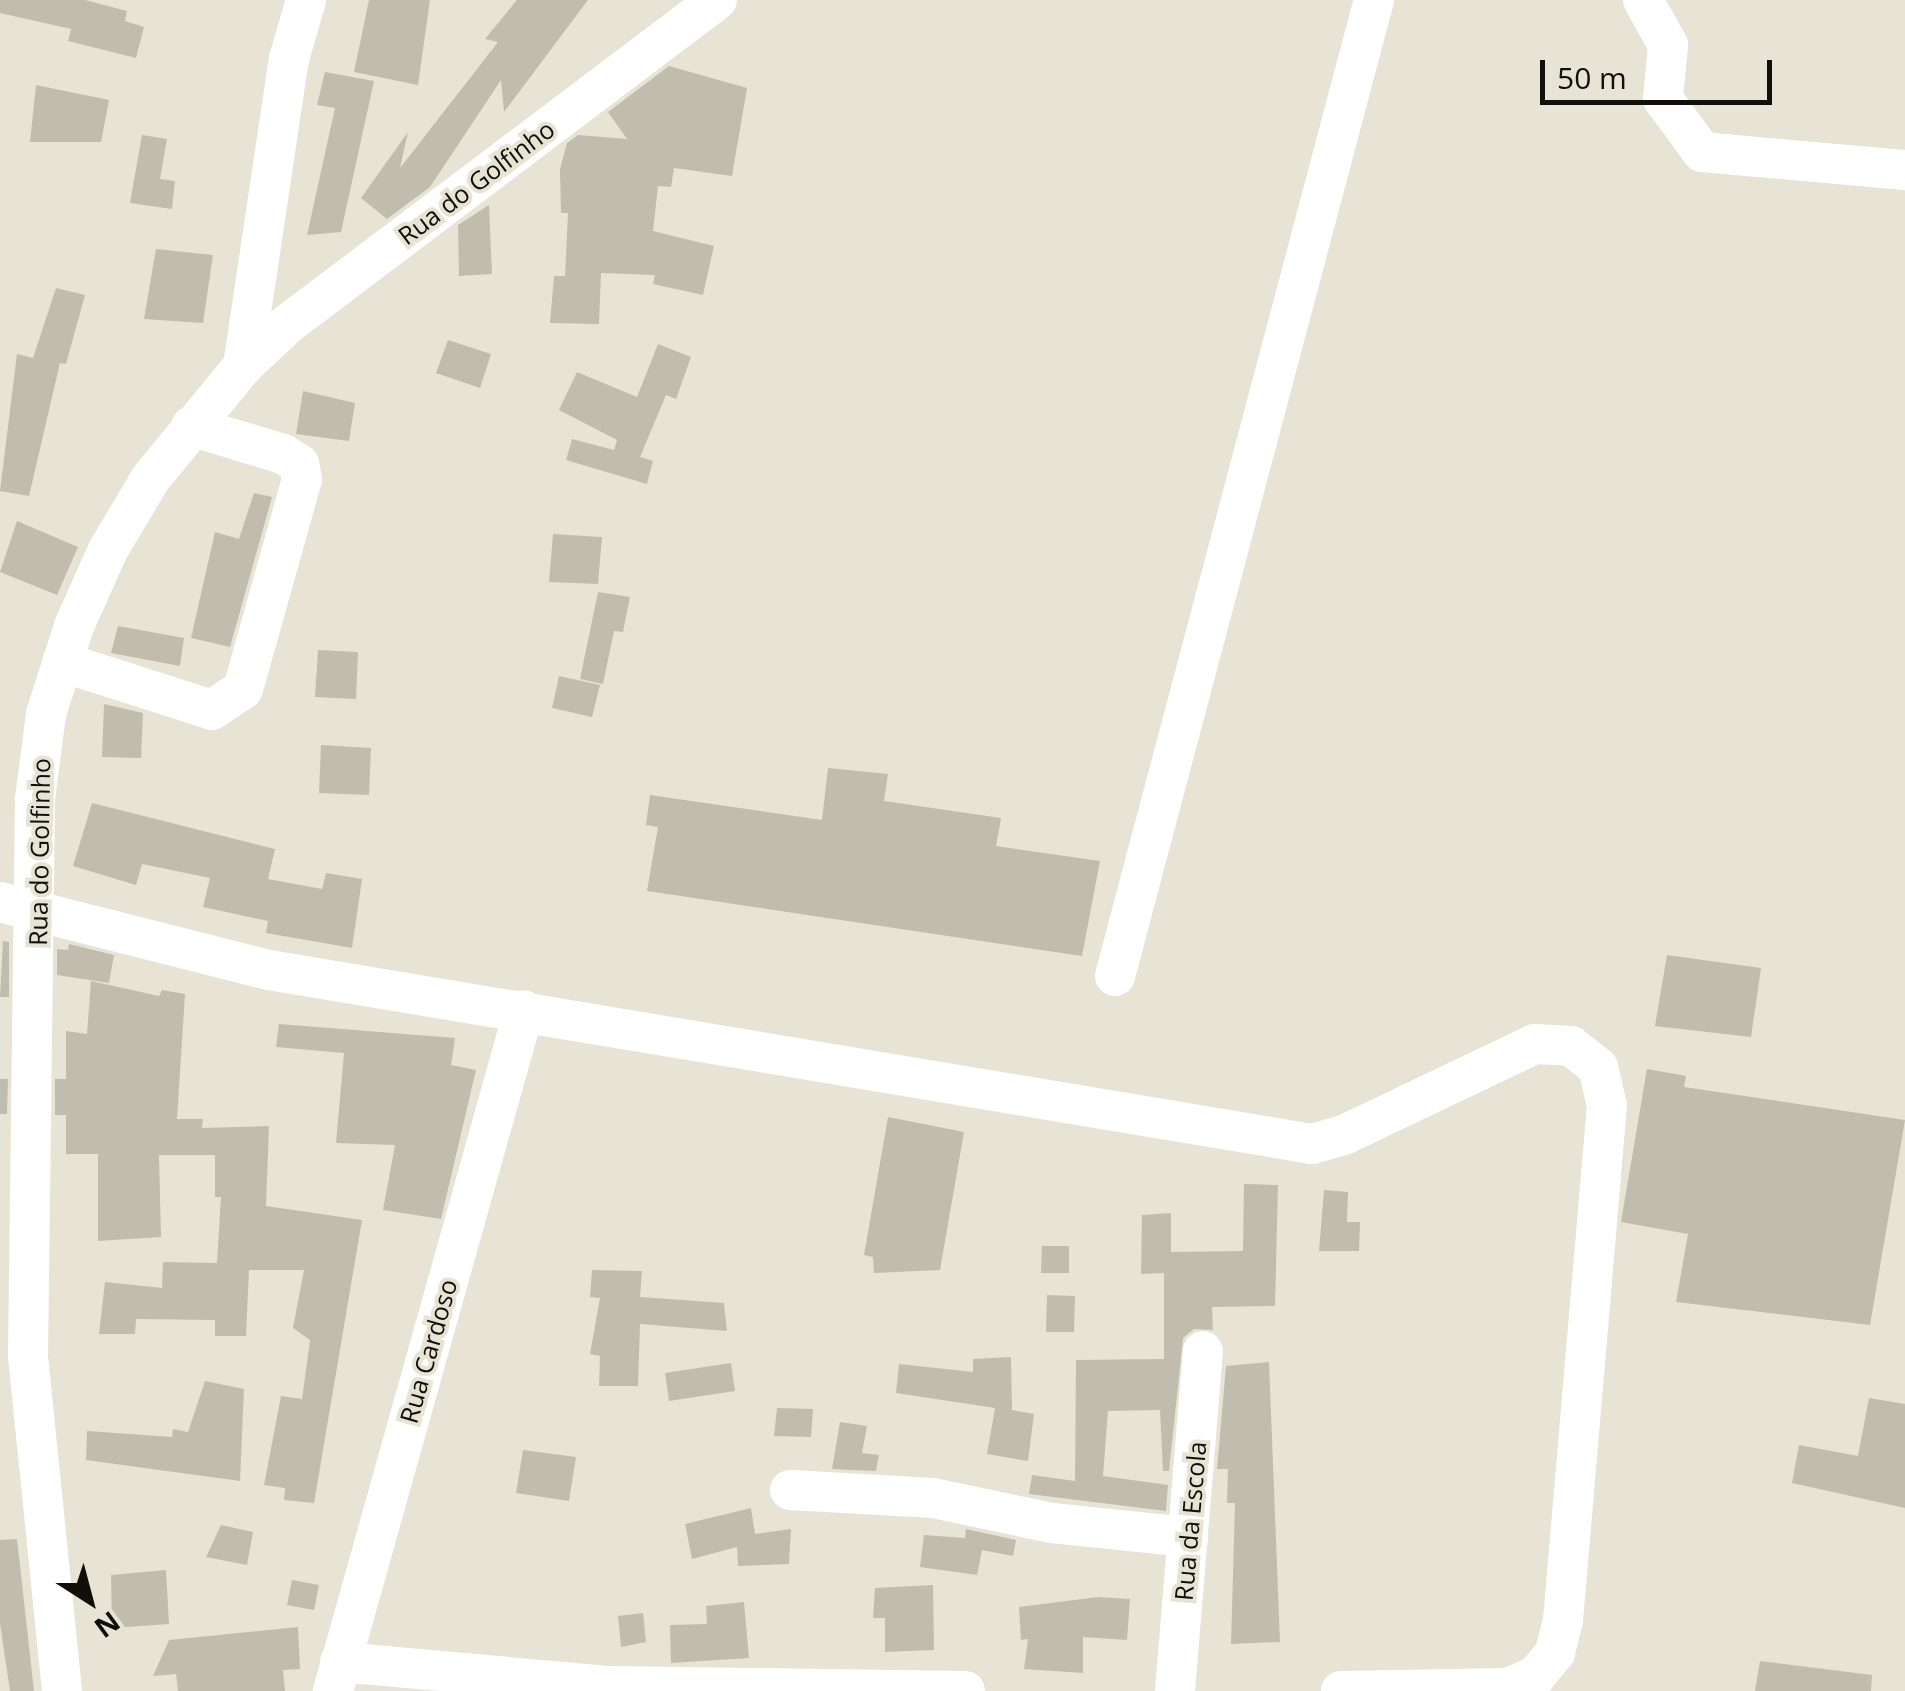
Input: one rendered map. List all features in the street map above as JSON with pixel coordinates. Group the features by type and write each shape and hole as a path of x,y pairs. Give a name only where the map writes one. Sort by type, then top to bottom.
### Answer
{"street":[{"path":"243,366 290,59 306,0"},
{"name":"Rua do Golfinho","path":"62,1691 28,1358 38,914 35,799 46,714 62,662 108,550 192,426 243,366 289,323 717,0"},
{"path":"1115,976 1374,0"},
{"path":"1643,0 1668,45 1663,99 1702,152 1905,170"},
{"path":"62,662 212,710 243,689 302,479 298,464 283,454 192,426"},
{"path":"0,902 269,970 1312,1144 1346,1134 1535,1044 1571,1046 1598,1067 1607,1105 1563,1620 1555,1653 1536,1676 1508,1688 1340,1691"},
{"name":"Rua Cardoso","path":"337,1677 524,1010"},
{"name":"Rua da Escola","path":"1175,1691 1203,1351"},
{"path":"790,1490 934,1498 1052,1523 1188,1538"},
{"path":"337,1677 966,1691"}],"building":[{"path":"0,0 85,0 127,11 125,21 144,27 136,58 68,41 71,29 0,13"},
{"path":"369,0 430,0 418,85 354,72"},
{"path":"517,0 588,0 504,112 501,80 430,187 387,219 361,198 408,132 400,168 498,42 485,39"},
{"path":"669,66 747,88 732,176 674,168 671,187 658,186 653,231 714,246 703,295 653,284 655,275 601,273 599,324 550,323 554,276 565,276 568,213 561,213 560,169 567,143 578,135 627,139 608,112"},
{"path":"325,72 374,81 341,232 307,235 335,108 317,105"},
{"path":"36,85 109,100 101,142 30,142"},
{"path":"142,135 167,139 160,179 175,181 172,209 130,203"},
{"path":"489,205 492,274 459,276 458,225"},
{"path":"156,249 213,255 203,323 144,319"},
{"path":"56,288 85,295 66,364 60,363 29,496 0,491 17,354 33,358"},
{"path":"448,340 491,354 480,388 436,373"},
{"path":"658,344 691,357 676,399 666,395 640,457 653,461 647,484 566,460 572,439 614,450 617,440 559,410 577,372 637,397"},
{"path":"303,391 355,403 349,441 296,434"},
{"path":"254,493 272,497 230,647 191,638 215,532 239,539"},
{"path":"17,521 78,547 57,595 0,572"},
{"path":"553,534 602,537 598,584 549,582"},
{"path":"598,592 630,597 623,632 614,631 603,684 580,679"},
{"path":"118,626 184,638 180,666 111,653"},
{"path":"318,650 358,652 356,699 315,697"},
{"path":"559,676 600,685 592,717 552,708"},
{"path":"104,704 143,713 141,758 102,757"},
{"path":"321,745 371,748 369,795 319,793"},
{"path":"828,768 888,774 884,801 1001,818 996,846 1100,861 1082,956 647,891 658,827 646,825 650,795 822,820"},
{"path":"92,803 275,849 268,879 322,889 326,873 362,879 352,948 266,933 268,921 203,907 210,878 142,864 136,885 73,866"},
{"path":"3,941 9,942 9,997 0,997"},
{"path":"69,944 114,955 109,983 57,975 57,949 68,950"},
{"path":"1667,955 1761,968 1751,1037 1655,1026"},
{"path":"91,981 159,996 162,990 185,994 177,1119 203,1119 202,1128 269,1126 266,1206 362,1220 314,1503 284,1500 285,1488 264,1485 281,1396 302,1399 310,1340 293,1328 304,1270 249,1270 246,1336 215,1336 215,1320 136,1319 135,1334 99,1334 105,1282 162,1288 163,1262 217,1263 221,1197 215,1197 215,1155 159,1155 161,1237 98,1241 98,1154 66,1154 66,1115 55,1115 55,1079 66,1079 66,1031 87,1034"},
{"path":"279,1024 455,1038 451,1065 476,1070 441,1219 383,1210 395,1145 336,1143 344,1053 276,1047"},
{"path":"1647,1069 1686,1076 1684,1087 1905,1120 1870,1325 1676,1302 1688,1234 1621,1222"},
{"path":"0,1079 8,1079 7,1114 0,1114"},
{"path":"888,1117 964,1132 940,1270 874,1273 873,1257 864,1255"},
{"path":"1244,1184 1278,1185 1275,1306 1212,1307 1213,1330 1194,1329 1183,1338 1169,1471 1163,1471 1160,1410 1108,1411 1103,1476 1168,1485 1166,1511 1029,1494 1032,1475 1075,1481 1076,1360 1164,1359 1164,1273 1141,1274 1142,1215 1171,1213 1171,1252 1243,1251"},
{"path":"1324,1190 1348,1192 1347,1222 1360,1222 1359,1251 1319,1251"},
{"path":"1042,1246 1069,1246 1069,1273 1041,1273"},
{"path":"592,1270 642,1271 640,1297 724,1303 727,1331 640,1324 638,1386 599,1386 600,1356 590,1354 600,1298 590,1297"},
{"path":"1047,1295 1075,1296 1074,1332 1046,1332"},
{"path":"1011,1357 1012,1410 1034,1414 1028,1461 987,1454 995,1408 896,1393 899,1364 973,1372 973,1359"},
{"path":"1269,1362 1280,1642 1231,1644 1235,1503 1227,1503 1228,1469 1217,1469 1226,1366"},
{"path":"731,1363 735,1391 669,1401 665,1373"},
{"path":"205,1381 244,1389 240,1481 86,1460 87,1431 172,1437 173,1429 188,1432"},
{"path":"1869,1398 1905,1404 1905,1508 1792,1483 1799,1445 1858,1456"},
{"path":"777,1408 813,1409 811,1437 774,1436"},
{"path":"840,1422 867,1426 862,1453 879,1455 876,1471 832,1469"},
{"path":"523,1450 576,1457 569,1501 516,1493"},
{"path":"751,1508 755,1534 791,1529 789,1564 738,1566 737,1547 692,1559 685,1524"},
{"path":"221,1525 253,1532 247,1565 206,1557"},
{"path":"966,1529 1016,1540 1013,1556 982,1550 977,1575 920,1567 924,1535 965,1538"},
{"path":"17,1539 34,1691 10,1691 0,1623 0,1540"},
{"path":"166,1570 169,1624 112,1628 111,1575"},
{"path":"292,1580 319,1585 314,1610 287,1605"},
{"path":"933,1585 934,1650 885,1652 885,1618 873,1618 875,1588"},
{"path":"1098,1597 1130,1599 1127,1640 1083,1637 1083,1673 1024,1669 1028,1639 1021,1640 1019,1607"},
{"path":"744,1602 749,1658 671,1663 670,1625 707,1624 706,1606"},
{"path":"643,1613 646,1642 621,1647 618,1616"},
{"path":"298,1627 300,1669 283,1670 285,1691 178,1691 176,1674 153,1676 169,1640"},
{"path":"1760,1661 1872,1675 1871,1691 1755,1691"}]}
